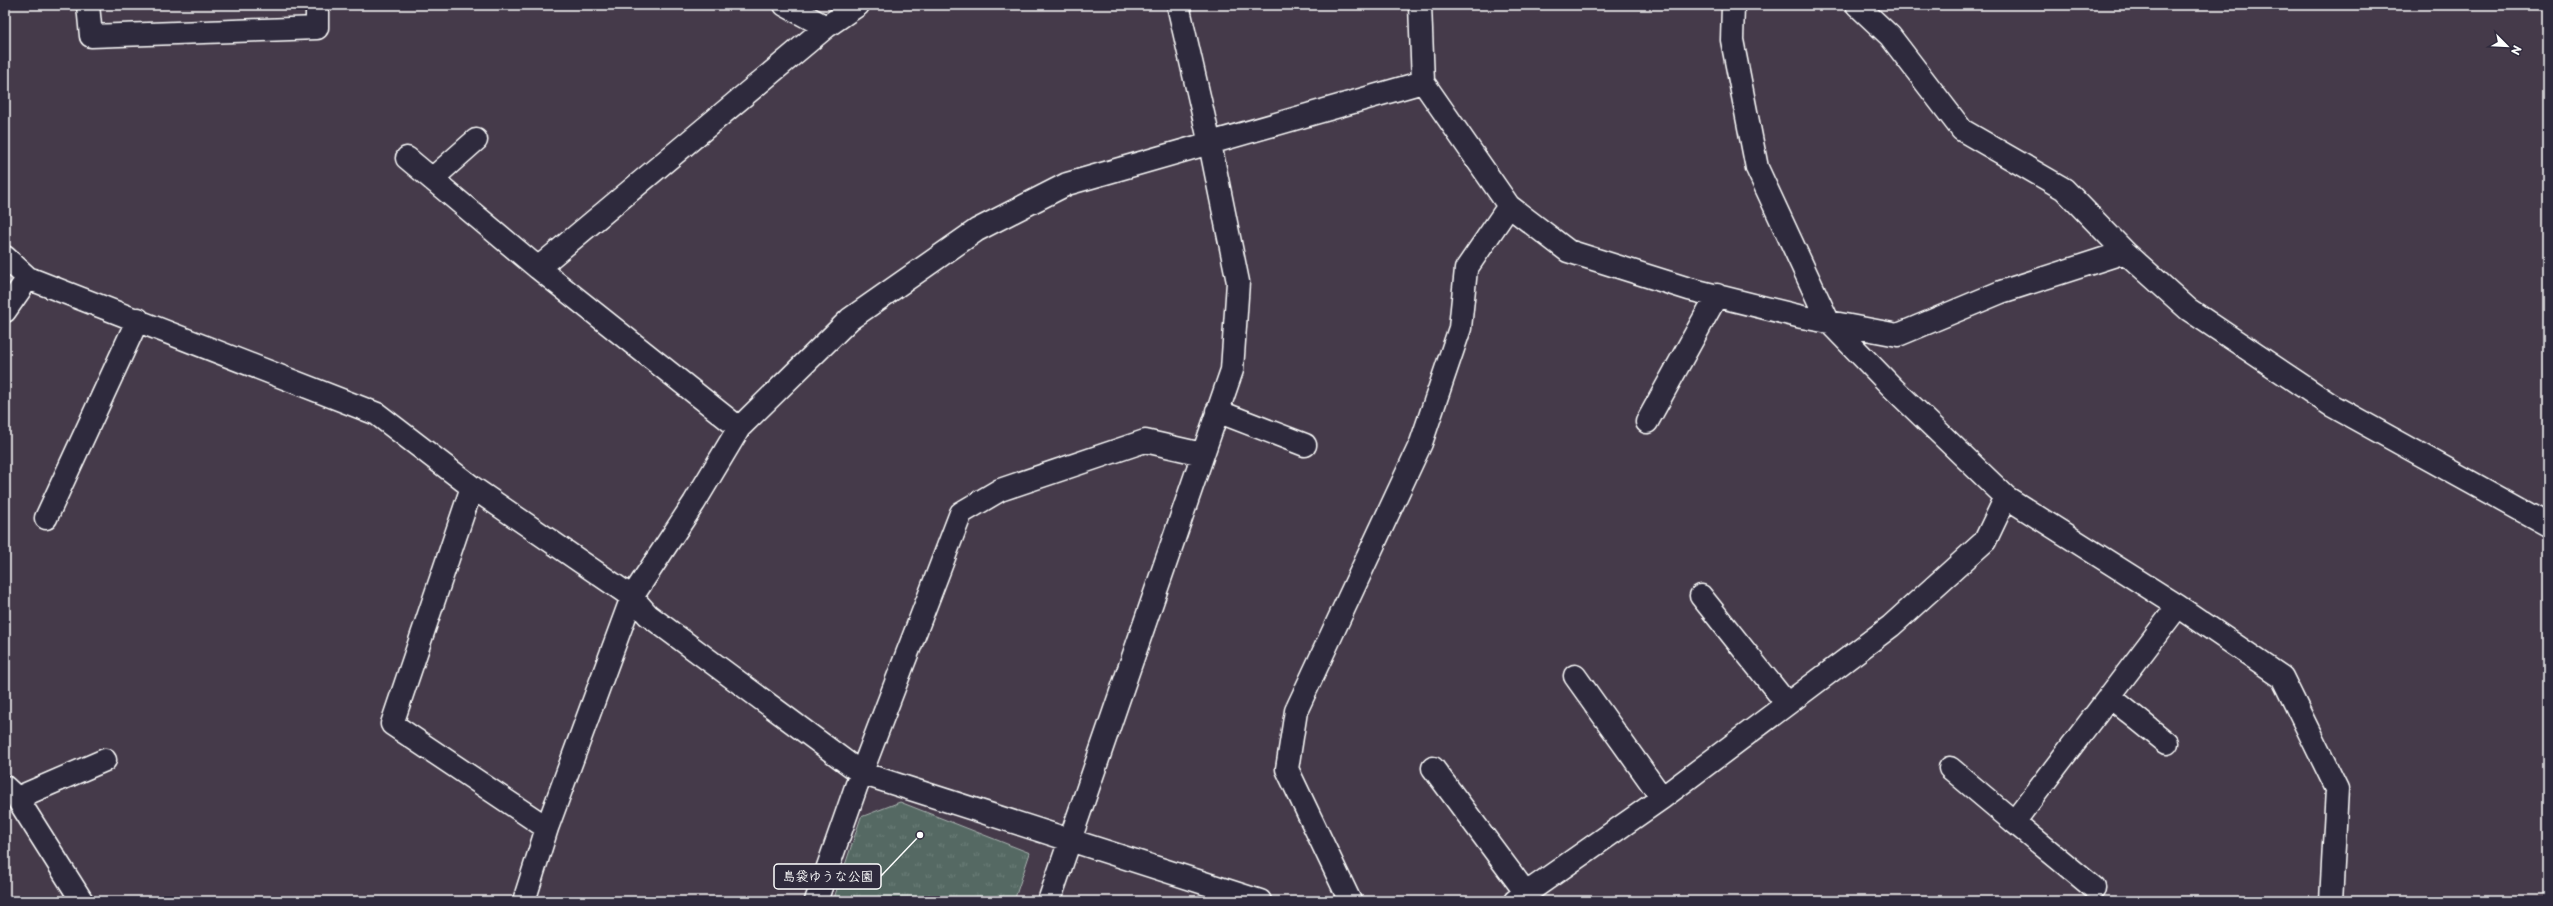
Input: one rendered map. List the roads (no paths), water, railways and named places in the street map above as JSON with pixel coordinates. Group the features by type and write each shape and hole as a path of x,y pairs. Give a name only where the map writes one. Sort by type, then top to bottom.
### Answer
{"street":[{"path":"88,5 91,36 317,28 317,5"},
{"path":"785,5 826,27"},
{"path":"538,268 826,27 858,5"},
{"path":"1049,901 1232,370 1238,282 1210,144 1178,5"},
{"path":"1420,5 1423,82 1509,206 1568,251 1717,296 1898,335 2001,292 2125,252"},
{"path":"1733,5 1732,40 1757,168 1828,321 1894,389 2006,497 2178,606 2282,677 2337,790 2331,901"},
{"path":"1857,5 1890,36 1962,130 2064,189 2125,252 2188,309 2331,405 2548,525"},
{"path":"524,901 547,828 632,597 694,503 739,428 850,319 977,230 1067,184 1423,82"},
{"path":"432,179 476,140"},
{"path":"407,158 538,268 739,428"},
{"path":"1350,901 1287,769 1296,711 1421,443 1460,328 1466,269 1509,206"},
{"path":"5,257 28,278 138,319 376,414 472,487 632,597 648,615 861,773 1260,901"},
{"path":"5,311 28,278"},
{"path":"1647,422 1717,296"},
{"path":"46,518 138,319"},
{"path":"1217,411 1305,445"},
{"path":"816,901 861,773 961,513 1000,490 1145,442 1202,454"},
{"path":"472,487 392,724 547,828"},
{"path":"1433,768 1521,897 1662,798 1891,626 1985,541 2006,497"},
{"path":"1702,596 1787,704"},
{"path":"2014,822 2178,606"},
{"path":"1575,676 1662,798"},
{"path":"2110,696 2167,743"},
{"path":"82,901 11,792 105,760"},
{"path":"1950,768 2094,888"}],"place":[{"name":"島袋ゆうな公園","path":"920,835"}]}
